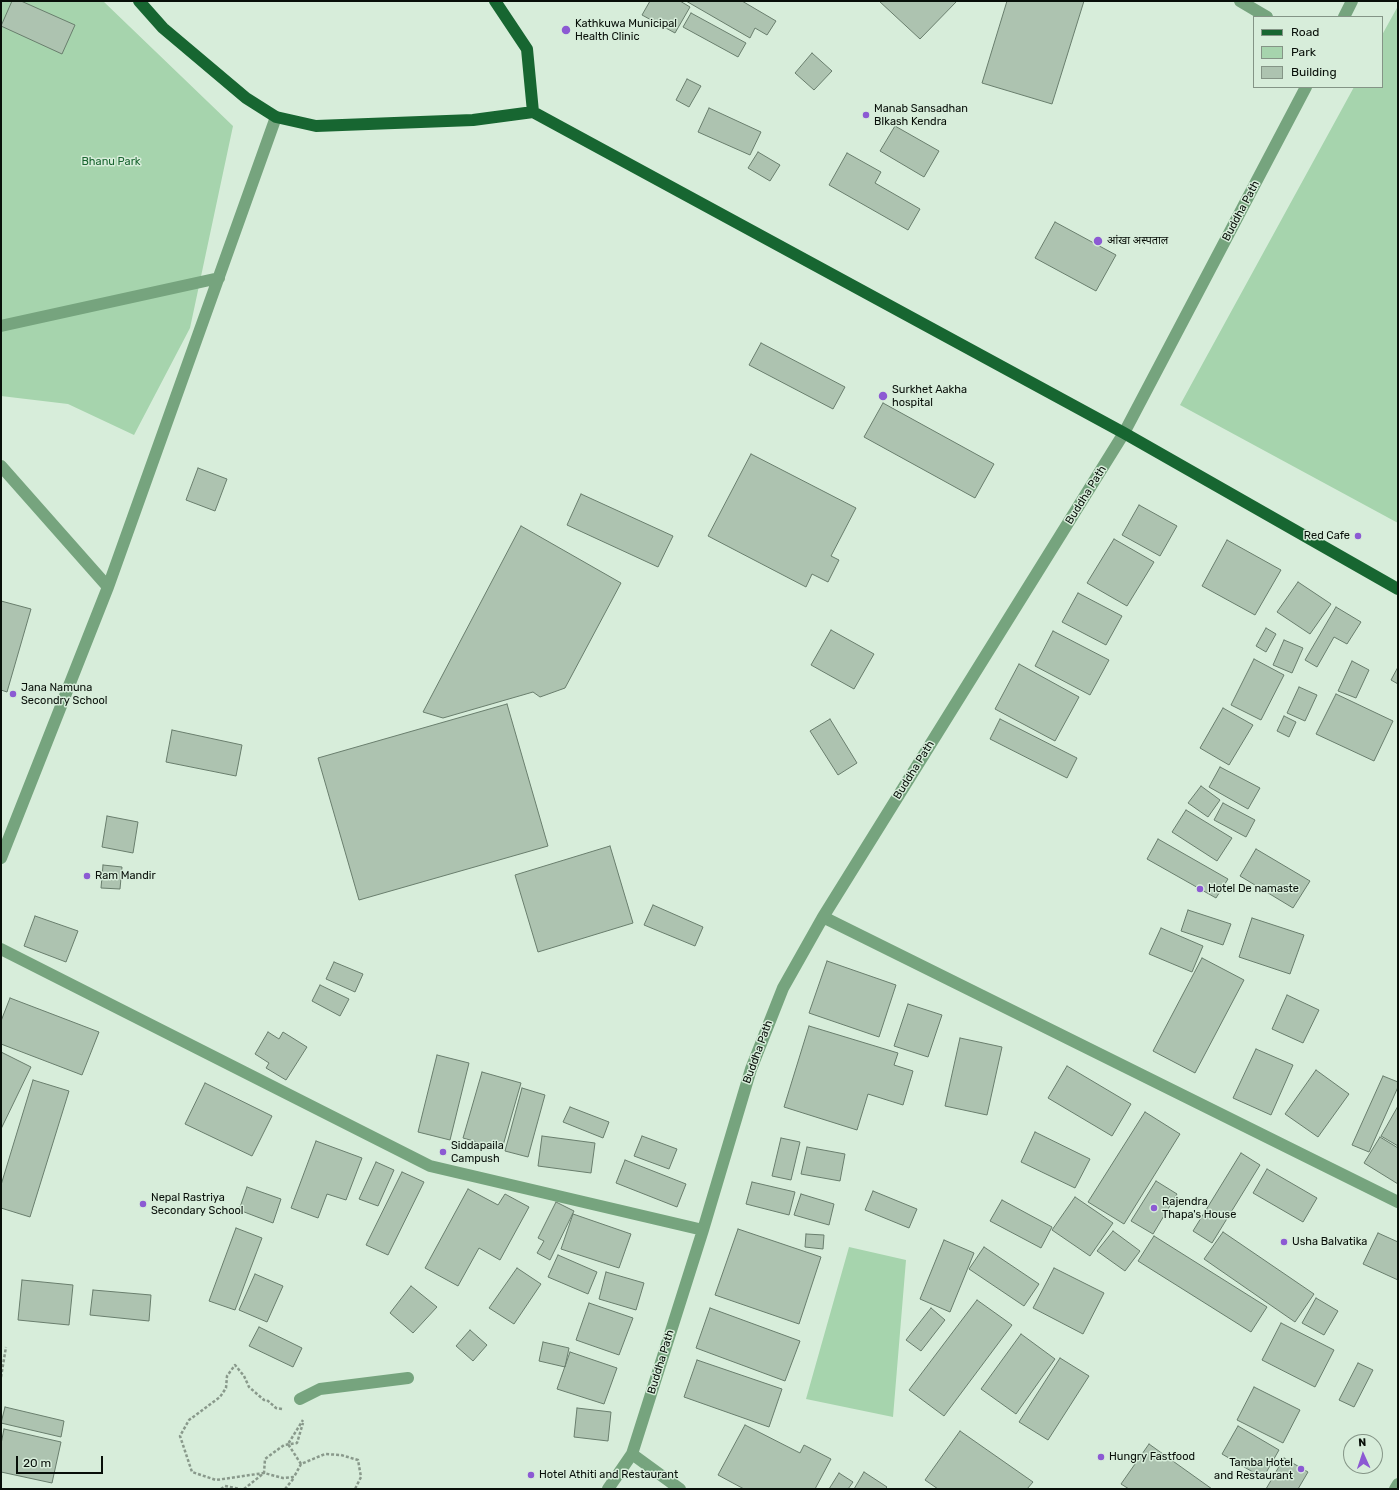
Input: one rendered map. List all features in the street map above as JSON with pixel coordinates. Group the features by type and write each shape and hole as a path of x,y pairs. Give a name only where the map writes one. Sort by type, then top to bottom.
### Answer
{"main road":[{"path":"139,1 163,28 246,98 276,117 316,126 473,120 532,112 1124,433 1398,590"},
{"path":"495,1 527,49 532,112"}],"street":[{"path":"1240,1 1266,16"},
{"path":"1344,16 1352,1"},
{"name":"Buddha Path","path":"608,1489 632,1454 751,1069 782,988 823,917 1124,433 1305,88"},
{"path":"1,858 108,587 276,117"},
{"path":"1,326 219,278"},
{"path":"1,466 108,587"},
{"path":"823,917 1398,1202"},
{"path":"1,949 430,1166 702,1230"},
{"path":"300,1399 320,1389 408,1378"},
{"path":"632,1454 680,1489"},
{"path":"1395,1489 1398,1484"}],"path":[{"path":"1,1377 6,1347"},
{"path":"283,1409 276,1408 248,1387 244,1376 235,1365 227,1376 226,1388 220,1397 189,1420 180,1436 192,1472 216,1480 264,1473 283,1478 294,1477"},
{"path":"244,1489 264,1473 265,1458 284,1445 297,1443 303,1421 300,1399"},
{"path":"300,1416 303,1421"},
{"path":"288,1444 303,1421"},
{"path":"288,1444 301,1464"},
{"path":"285,1489 301,1464 325,1454 358,1460 361,1477 355,1489"},
{"path":"220,1489 225,1486 240,1489"}],"green space":[{"name":"Bhanu Park","path":"1,1 103,1 233,126 190,328 134,435 68,404 1,396"},
{"path":"1398,6 1398,523 1180,405 1353,88 1383,88 1383,33"},
{"path":"849,1247 906,1260 893,1417 806,1399"}],"building":[{"path":"12,1 21,1 75,25 62,54 1,26"},
{"path":"650,1 680,1 690,7 675,33 642,15"},
{"path":"686,1 742,1 776,21 767,35 755,28 750,38"},
{"path":"879,1 957,1 920,39"},
{"path":"1007,1 1084,1 1052,104 982,83"},
{"path":"691,13 746,43 738,57 683,27"},
{"path":"812,53 832,71 814,90 795,73"},
{"path":"687,79 701,86 689,107 676,100"},
{"path":"709,108 761,132 750,155 698,132"},
{"path":"895,126 939,151 924,177 880,151"},
{"path":"758,152 780,165 770,181 748,168"},
{"path":"847,153 881,172 875,183 920,209 908,230 829,185"},
{"path":"1055,222 1116,255 1096,291 1035,258"},
{"path":"761,343 845,387 833,409 749,365"},
{"path":"883,403 994,464 975,498 864,437"},
{"path":"751,454 856,508 831,556 839,560 828,582 812,574 806,587 708,536"},
{"path":"198,468 227,479 215,511 186,500"},
{"path":"581,494 673,536 658,567 567,525"},
{"path":"1139,505 1177,526 1160,556 1122,535"},
{"path":"521,526 621,583 565,688 540,697 533,692 443,718 423,712"},
{"path":"1114,539 1154,562 1127,606 1087,583"},
{"path":"1227,540 1281,570 1255,615 1202,586"},
{"path":"1298,582 1331,604 1310,634 1277,612"},
{"path":"1078,593 1122,616 1106,645 1062,622"},
{"path":"1,601 31,609 7,692 1,690"},
{"path":"1336,607 1361,622 1347,644 1334,637 1317,667 1305,660"},
{"path":"1266,628 1276,634 1266,652 1256,646"},
{"path":"831,630 874,654 854,689 811,665"},
{"path":"1053,631 1109,660 1090,695 1035,666"},
{"path":"1284,640 1303,648 1292,673 1273,665"},
{"path":"1254,659 1284,675 1261,720 1231,705"},
{"path":"1352,661 1369,670 1356,698 1338,691"},
{"path":"1019,664 1079,697 1055,741 995,709"},
{"path":"1398,667 1398,684 1391,680"},
{"path":"1299,687 1317,695 1305,721 1287,713"},
{"path":"1336,694 1393,721 1374,761 1316,734"},
{"path":"507,704 548,846 359,900 318,758"},
{"path":"1223,708 1253,725 1229,765 1200,748"},
{"path":"1284,716 1296,722 1289,737 1277,731"},
{"path":"830,719 857,763 838,775 810,731"},
{"path":"1000,719 1077,758 1067,778 990,739"},
{"path":"172,730 242,745 236,776 166,762"},
{"path":"1220,767 1260,788 1248,809 1209,787"},
{"path":"1201,786 1220,800 1208,817 1188,803"},
{"path":"1223,803 1255,820 1246,837 1214,820"},
{"path":"1186,810 1232,838 1217,861 1172,832"},
{"path":"107,816 138,822 133,853 102,847"},
{"path":"1158,839 1228,879 1216,898 1147,859"},
{"path":"610,846 633,923 538,952 515,875"},
{"path":"1256,849 1310,881 1293,908 1240,876"},
{"path":"103,865 122,867 120,889 101,888"},
{"path":"653,905 703,927 695,946 644,925"},
{"path":"1188,910 1231,924 1223,945 1181,931"},
{"path":"35,916 78,931 66,962 24,946"},
{"path":"1252,918 1304,935 1290,974 1239,957"},
{"path":"1161,928 1203,946 1192,972 1149,954"},
{"path":"1202,958 1244,980 1195,1073 1153,1051"},
{"path":"827,961 896,985 879,1037 809,1013"},
{"path":"334,962 363,974 355,992 326,979"},
{"path":"320,985 349,999 340,1016 312,1001"},
{"path":"1287,995 1319,1010 1303,1043 1272,1029"},
{"path":"10,998 99,1032 82,1075 1,1044 1,1021"},
{"path":"908,1004 942,1015 928,1057 894,1046"},
{"path":"809,1026 898,1053 894,1065 913,1071 903,1105 868,1094 857,1130 784,1107"},
{"path":"268,1032 279,1039 283,1032 307,1047 286,1080 266,1068 269,1063 255,1054"},
{"path":"960,1038 1002,1047 987,1115 945,1106"},
{"path":"1256,1049 1293,1065 1271,1115 1233,1098"},
{"path":"1,1052 31,1067 1,1129"},
{"path":"437,1055 469,1063 450,1140 418,1132"},
{"path":"1067,1066 1131,1104 1112,1136 1048,1098"},
{"path":"1316,1070 1349,1094 1318,1137 1285,1114"},
{"path":"482,1072 521,1083 502,1149 463,1138"},
{"path":"1383,1076 1398,1082 1398,1087 1369,1152 1352,1145"},
{"path":"33,1080 69,1091 30,1217 1,1208 1,1185"},
{"path":"205,1083 272,1116 252,1156 185,1124"},
{"path":"522,1088 545,1095 528,1157 505,1151"},
{"path":"1398,1106 1398,1146 1381,1136"},
{"path":"570,1107 609,1122 603,1138 563,1122"},
{"path":"1145,1112 1180,1134 1124,1224 1088,1202"},
{"path":"1035,1132 1090,1159 1075,1188 1021,1162"},
{"path":"542,1136 595,1143 591,1173 538,1166"},
{"path":"642,1136 677,1149 669,1169 634,1156"},
{"path":"1380,1137 1398,1148 1398,1184 1364,1163"},
{"path":"781,1138 800,1142 791,1180 772,1176"},
{"path":"316,1141 362,1158 346,1200 327,1194 318,1218 291,1208"},
{"path":"807,1147 845,1154 840,1181 801,1174"},
{"path":"1241,1153 1260,1165 1212,1243 1193,1231"},
{"path":"625,1160 686,1184 677,1207 616,1183"},
{"path":"376,1162 394,1170 378,1206 359,1199"},
{"path":"1267,1169 1317,1198 1303,1222 1253,1193"},
{"path":"402,1172 424,1182 388,1255 366,1245"},
{"name":"Rajendra Thapa's House","path":"1156,1181 1177,1194 1153,1234 1131,1221"},
{"path":"752,1182 795,1192 789,1215 746,1204"},
{"path":"247,1187 281,1199 273,1223 239,1210"},
{"path":"468,1189 498,1205 505,1194 529,1207 500,1260 479,1248 458,1286 425,1268"},
{"path":"873,1191 917,1209 909,1228 865,1210"},
{"path":"801,1194 834,1204 829,1225 794,1215"},
{"path":"1075,1197 1113,1223 1090,1256 1052,1230"},
{"path":"1002,1200 1052,1227 1041,1248 990,1221"},
{"path":"556,1202 574,1211 550,1260 537,1253 544,1241 538,1238"},
{"path":"573,1214 631,1234 619,1268 561,1249"},
{"path":"236,1228 262,1238 235,1310 209,1301"},
{"path":"738,1229 821,1257 799,1324 715,1295"},
{"path":"1113,1231 1140,1251 1125,1271 1097,1251"},
{"path":"1223,1232 1314,1294 1295,1322 1204,1259"},
{"path":"1378,1233 1398,1242 1398,1280 1363,1264"},
{"path":"806,1234 824,1235 823,1249 805,1247"},
{"path":"1154,1236 1267,1307 1251,1332 1138,1261"},
{"path":"944,1240 974,1253 950,1312 920,1299"},
{"path":"984,1247 1039,1284 1024,1306 969,1269"},
{"path":"558,1255 597,1272 588,1294 548,1277"},
{"path":"517,1268 541,1284 514,1324 489,1308"},
{"path":"1054,1268 1104,1293 1083,1334 1033,1308"},
{"path":"606,1272 644,1283 636,1310 599,1299"},
{"path":"255,1274 283,1286 267,1322 239,1310"},
{"path":"22,1280 73,1285 69,1325 18,1320"},
{"path":"411,1286 437,1307 413,1333 390,1313"},
{"path":"93,1290 151,1295 149,1321 90,1315"},
{"path":"1316,1298 1338,1311 1324,1335 1302,1323"},
{"path":"977,1300 1012,1325 944,1416 909,1390"},
{"path":"589,1303 633,1318 619,1355 576,1340"},
{"path":"710,1308 800,1341 785,1381 696,1348"},
{"path":"931,1308 945,1320 921,1351 906,1340"},
{"path":"1281,1323 1334,1350 1315,1387 1262,1360"},
{"path":"259,1327 302,1348 293,1367 249,1346"},
{"path":"470,1330 487,1345 473,1361 456,1346"},
{"path":"1021,1334 1055,1359 1016,1414 981,1389"},
{"path":"543,1342 569,1348 565,1367 539,1361"},
{"path":"570,1352 617,1368 604,1404 557,1389"},
{"path":"1060,1358 1089,1376 1048,1440 1019,1422"},
{"path":"697,1360 782,1389 769,1427 684,1397"},
{"path":"1358,1363 1373,1370 1354,1407 1339,1400"},
{"path":"1254,1387 1300,1410 1283,1443 1237,1420"},
{"path":"5,1407 64,1421 61,1437 1,1423"},
{"path":"577,1408 611,1412 608,1441 574,1437"},
{"path":"745,1425 800,1453 804,1445 831,1459 815,1489 744,1489 718,1475"},
{"path":"1238,1426 1279,1450 1263,1478 1222,1454"},
{"path":"4,1429 61,1442 52,1483 1,1472 1,1444"},
{"path":"960,1431 1033,1482 1027,1489 938,1489 925,1480"},
{"path":"1149,1444 1212,1489 1129,1489 1121,1484"},
{"path":"1284,1458 1308,1472 1298,1489 1266,1489"},
{"path":"864,1472 887,1487 885,1489 854,1489"},
{"path":"839,1473 853,1482 848,1489 829,1489"}],"place":[{"name":"Kathkuwa Municipal Health Clinic","path":"566,30"},
{"name":"Manab Sansadhan BIkash Kendra","path":"866,115"},
{"name":"आंखा अस्पताल","path":"1098,241"},
{"name":"Surkhet Aakha hospital","path":"883,396"},
{"name":"Red Cafe","path":"1358,536"},
{"name":"Jana Namuna Secondry School","path":"13,694"},
{"name":"Ram Mandir","path":"87,876"},
{"name":"Hotel De namaste","path":"1200,889"},
{"name":"Siddapaila Campush","path":"443,1152"},
{"name":"Nepal Rastriya Secondary School","path":"143,1204"},
{"name":"Rajendra Thapa's House","path":"1154,1208"},
{"name":"Usha Balvatika","path":"1284,1242"},
{"name":"Hungry Fastfood","path":"1101,1457"},
{"name":"Tamba Hotel and Restaurant","path":"1301,1469"},
{"name":"Hotel Athiti and Restaurant","path":"531,1475"}]}
